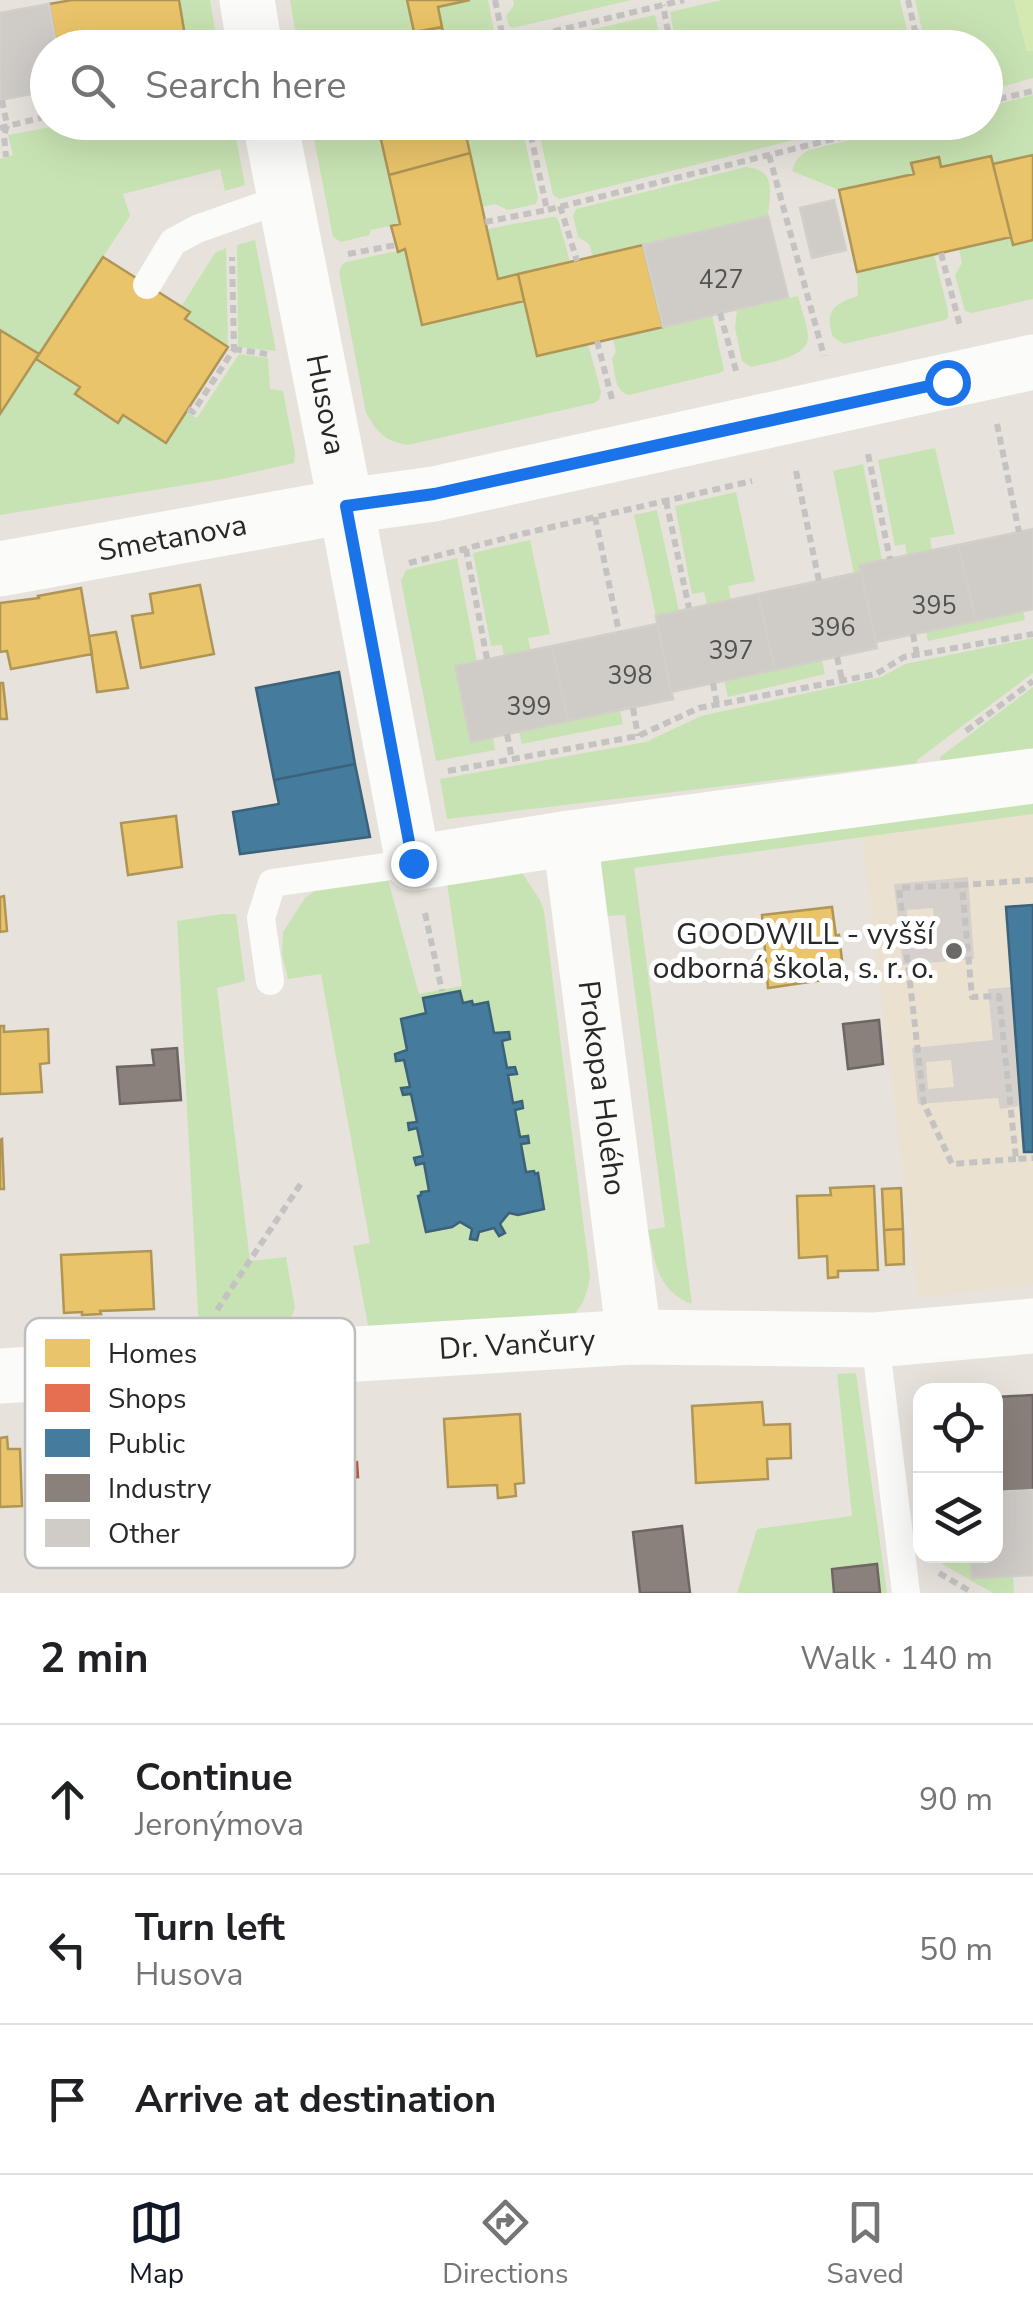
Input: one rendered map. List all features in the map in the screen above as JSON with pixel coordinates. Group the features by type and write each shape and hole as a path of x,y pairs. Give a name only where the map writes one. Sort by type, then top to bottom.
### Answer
{"street":[{"path":"247,0 252,30"},
{"name":"Husova","path":"274,140 413,863"},
{"name":"Smetanova","path":"0,570 470,487 1033,362"},
{"path":"413,863 1033,776"},
{"name":"Prokopa Holého","path":"570,838 634,1336"},
{"name":"Dr. Vančury","path":"355,1354 634,1336 875,1340 1033,1326"},
{"name":"Dr. Vančury","path":"0,1376 25,1374"}],"lane":[{"path":"146,285 173,242 197,229 285,198"},
{"path":"270,980 261,918 272,883 413,863"},
{"path":"875,1340 906,1593"}],"path":[{"path":"495,0 501,30"},
{"path":"561,30 684,0"},
{"path":"908,0 915,30"},
{"path":"657,4 666,30"},
{"path":"1003,98 1033,91"},
{"path":"2,100 6,157"},
{"path":"3,126 30,120"},
{"path":"532,140 547,210"},
{"path":"485,222 829,140"},
{"path":"769,155 824,357"},
{"path":"560,206 577,261"},
{"path":"188,408 193,412 234,349 232,240"},
{"path":"343,255 396,244"},
{"path":"941,253 960,326"},
{"path":"720,313 738,378"},
{"path":"597,342 614,407"},
{"path":"1009,422 998,424 1019,532"},
{"path":"852,458 886,450"},
{"path":"868,454 890,559"},
{"path":"808,468 796,471 820,581"},
{"path":"397,566 758,480"},
{"path":"666,501 688,608"},
{"path":"595,517 619,632"},
{"path":"466,548 488,660"},
{"path":"913,634 917,655"},
{"path":"450,770 638,736 699,708 876,674 904,657 1033,634"},
{"path":"837,657 842,680"},
{"path":"713,683 717,704"},
{"path":"633,708 638,736"},
{"path":"507,734 512,759"},
{"path":"413,863 442,990"},
{"path":"1033,880 899,888 924,1104 952,1164 1033,1158"},
{"path":"962,885 972,997 999,996 1016,1159"},
{"path":"212,1318 302,1182"},
{"path":"935,1571 973,1593"}],"shaded area":[{"name":"GOODWILL - vyšší odborná škola, s. r. o.","path":"1033,814 1033,1285 918,1297 862,837"},
{"path":"968,877 974,959 903,965 894,884","holes":["933,908 935,935 909,937 907,910"]},
{"path":"1011,987 1019,1106 1000,1109 998,1098 918,1104 912,1048 993,1040 988,989","holes":["951,1060 954,1087 928,1089 926,1062"]}],"green space":[{"path":"179,0 210,0 215,30 184,30"},
{"path":"290,0 407,0 414,30 295,30"},
{"path":"488,0 494,30 443,30 438,7"},
{"path":"513,0 631,0 513,28 506,16"},
{"path":"722,0 900,0 907,30 674,30 670,12"},
{"path":"915,0 1014,0 1027,51 1033,51 1033,78 1003,86 1003,30 922,30"},
{"path":"1014,0 1033,0 1033,51 1027,51"},
{"path":"655,15 659,30 590,30"},
{"path":"1033,95 1033,155 993,164 990,156 941,167 938,158 914,174 839,190 792,171 798,158 809,150 850,140 1003,140 1003,103"},
{"path":"30,131 30,140 236,140 245,185 225,191 220,169 123,194 130,216 39,354 0,330 0,159 13,155 8,135"},
{"path":"314,140 381,140 400,224 370,230 370,235 341,242 333,237"},
{"path":"467,140 525,140 536,204 508,210 495,204 482,207"},
{"path":"541,140 793,140 559,199 553,195"},
{"path":"746,167 767,177 768,216 593,257 589,244 578,237 573,216 576,209"},
{"path":"556,217 570,262 498,279 487,229"},
{"path":"1011,237 1013,245 1033,240 1033,299 972,313 965,311 955,275 962,263 959,249"},
{"path":"255,240 276,351 238,347 237,245"},
{"path":"226,248 228,347 185,319 190,312 181,307 215,253"},
{"path":"405,249 423,325 524,301 537,355 588,344 601,392 599,400 408,445 382,435 366,413 339,272 346,262"},
{"path":"934,254 948,318 844,344 833,337 831,315 837,305 858,296 857,272"},
{"path":"798,296 808,333 806,345 793,355 751,367 742,361 735,328 737,309"},
{"path":"712,315 724,370 629,395 620,390 612,358 616,352 613,338"},
{"path":"239,354 268,358 270,389 283,391 294,463 222,479 0,515 0,414 36,359 80,387 76,394 118,422 123,415 166,443 186,412 197,418"},
{"path":"935,448 955,534 930,538 932,550 907,555 905,544 895,546 878,460"},
{"path":"863,464 882,560 854,574 833,471"},
{"path":"736,492 755,581 728,586 731,600 707,605 704,592 692,594 675,506"},
{"path":"657,510 679,611 656,616 634,515"},
{"path":"530,540 550,634 528,638 531,651 504,656 502,645 491,646 473,553"},
{"path":"457,558 477,662 455,667 471,741 493,737 495,750 436,761 401,581 406,570"},
{"path":"1023,611 1025,620 928,641 926,632"},
{"path":"1033,638 1033,673 917,763 447,819 440,779 646,742 701,716 881,677 905,664"},
{"path":"822,660 825,674 728,697 724,680"},
{"path":"1033,687 1033,763 943,775 940,757"},
{"path":"620,711 623,724 522,744 519,732"},
{"path":"1033,788 1033,814 634,868 692,1304 680,1298 659,1274 648,1230 665,1227 625,915 590,917 601,863 611,851"},
{"path":"445,869 522,873 544,911 590,1276 583,1301 574,1314 370,1336 353,1246 370,1243 321,974 288,979 282,954 283,932 305,898 316,890 387,876 419,994 462,986"},
{"path":"236,914 245,981 217,988 250,1261 286,1257 295,1308 291,1318 198,1318 177,921"},
{"path":"856,1373 887,1593 737,1593 757,1529 852,1516 837,1374"},
{"path":"971,1563 972,1578 1013,1576 1014,1593 993,1593 942,1564"}],"building: Homes":[{"path":"72,0 179,0 184,30 54,30 49,4"},
{"path":"407,0 470,0 438,7 442,27 414,30"},
{"path":"381,140 467,140 470,153 389,175"},
{"path":"470,153 498,279 518,274 524,301 422,325 405,249 398,252 391,226 400,224 389,175"},
{"path":"1033,155 1033,240 1013,245 993,164"},
{"path":"991,156 1011,237 857,272 839,190 914,174 911,163 939,157 941,167"},
{"path":"643,245 663,327 537,356 518,274"},
{"path":"103,257 190,312 185,319 228,347 166,443 123,415 118,423 75,394 80,387 36,359"},
{"path":"0,330 39,354 0,414"},
{"path":"200,585 214,654 141,668 132,616 153,613 150,594"},
{"path":"81,588 92,654 11,669 7,651 0,652 0,603"},
{"path":"116,632 128,688 97,692 89,636"},
{"path":"3,683 7,719 0,719"},
{"path":"176,816 182,867 128,875 121,823"},
{"path":"4,896 7,931 0,932 0,897"},
{"path":"832,907 844,977 768,988 762,915"},
{"path":"0,1026 4,1026 4,1032 48,1029 49,1063 40,1064 42,1092 0,1094"},
{"path":"0,1140 4,1189 0,1189"},
{"path":"874,1186 878,1270 838,1271 838,1277 828,1278 827,1256 799,1258 797,1196 831,1195 830,1188"},
{"path":"901,1188 903,1229 884,1230 882,1189"},
{"path":"903,1229 904,1264 886,1265 884,1230"},
{"path":"151,1251 154,1309 64,1313 61,1255"},
{"path":"762,1402 764,1425 790,1424 791,1458 767,1459 768,1479 696,1483 692,1406"},
{"path":"520,1414 524,1483 515,1484 516,1496 498,1498 497,1485 448,1487 444,1419"},
{"path":"7,1437 8,1449 20,1449 22,1506 0,1507 0,1438"}],"building: Public":[{"path":"339,672 355,764 274,780 256,688"},
{"path":"355,764 370,837 240,854 233,812 279,804 274,780"},
{"path":"1033,905 1033,1152 1024,1152 1006,907"},
{"path":"460,991 463,1003 488,1002 494,1033 509,1032 510,1039 502,1041 507,1068 515,1067 517,1074 508,1075 513,1103 522,1101 523,1108 515,1110 520,1137 528,1136 529,1143 521,1144 526,1172 538,1173 544,1209 518,1215 509,1213 500,1224 505,1233 499,1236 494,1228 479,1232 477,1240 470,1239 472,1229 460,1222 426,1232 418,1196 429,1191 424,1163 416,1165 414,1158 423,1156 417,1128 409,1130 408,1123 417,1122 411,1094 403,1095 401,1088 410,1087 404,1060 396,1061 395,1054 407,1050 401,1019 426,1013 423,998"}],"building: Industry":[{"path":"879,1020 883,1064 848,1069 843,1024"},
{"path":"177,1048 181,1100 120,1104 117,1067 154,1065 152,1050"},
{"path":"1033,1395 1033,1490 1003,1492 1003,1397"},
{"path":"682,1526 690,1593 640,1593 633,1532"},
{"path":"877,1564 880,1593 834,1593 832,1569"}],"building: Other":[{"path":"49,4 54,30 30,30 30,94 0,100 0,13"},
{"path":"834,200 846,250 812,258 800,208"},
{"path":"768,216 788,297 663,327 643,245"},
{"path":"1033,529 1033,609 976,621 958,545"},
{"path":"958,545 976,621 876,642 859,565"},
{"path":"861,572 877,648 775,670 758,594"},
{"path":"758,594 775,670 671,692 656,616"},
{"path":"657,624 673,699 568,721 552,646"},
{"path":"552,646 568,721 471,742 455,666"},
{"path":"1033,1490 1033,1575 972,1578 971,1563 1003,1563 1003,1492"}],"place":[{"name":"GOODWILL - vyšší odborná škola, s. r. o.","path":"954,951"}],"route":[{"path":"413,863 346,506 434,494 947,382"}]}
